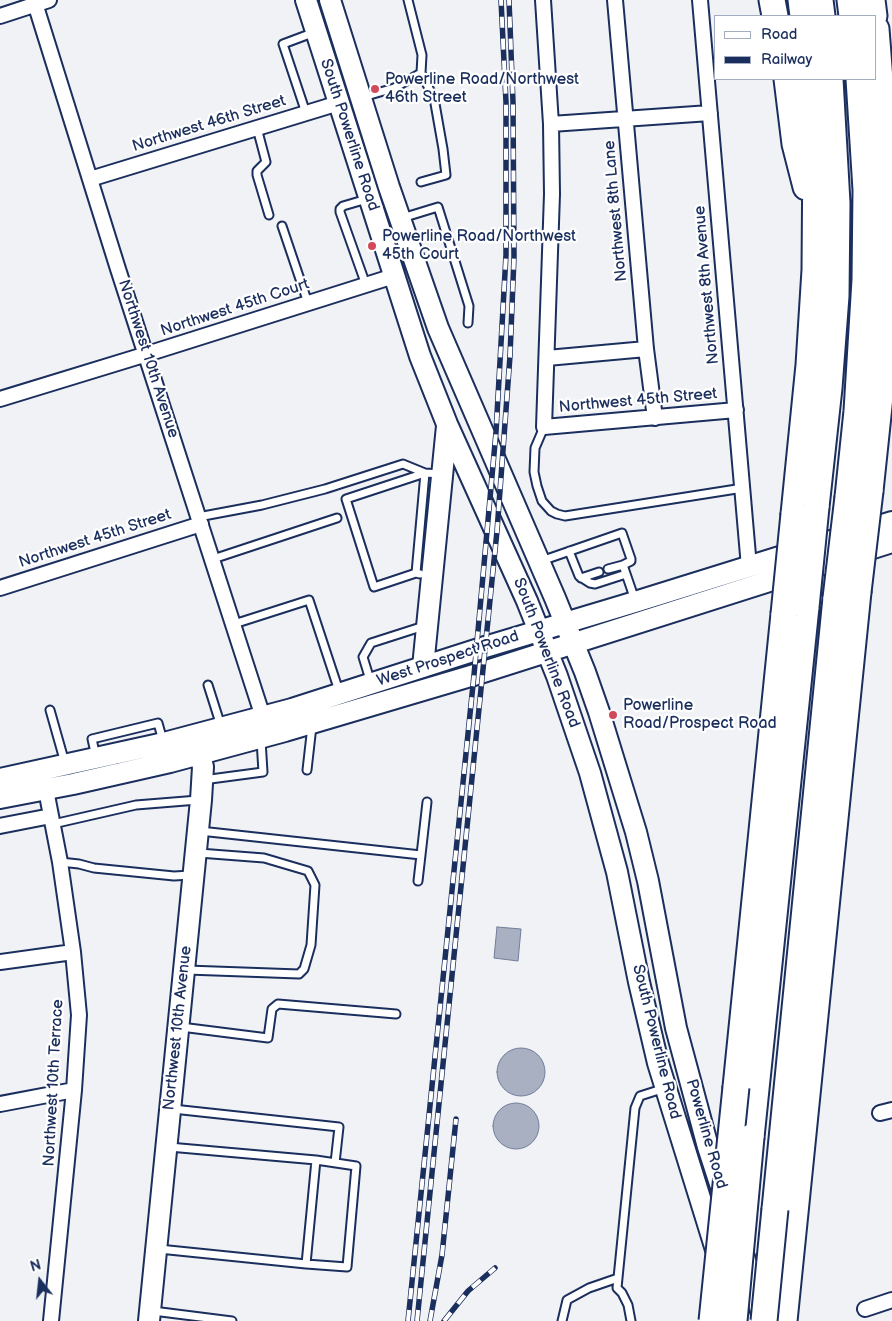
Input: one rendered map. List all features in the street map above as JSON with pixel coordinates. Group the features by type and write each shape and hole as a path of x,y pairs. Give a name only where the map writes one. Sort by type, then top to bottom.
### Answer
{"highway":[{"path":"772,0 775,15"},
{"path":"801,0 803,15"},
{"path":"820,0 822,15"},
{"path":"850,0 852,15"},
{"path":"872,0 874,15"},
{"path":"764,1321 775,1209 859,494 883,368 888,234 884,136 877,42"},
{"path":"787,80 796,144 816,226"},
{"path":"734,1321 752,1137 795,611 805,511 816,226 816,138 811,80"},
{"path":"805,511 829,388 836,278 837,194 830,80"},
{"path":"859,80 865,181 866,280 858,402 859,494"},
{"path":"859,494 892,411"},
{"path":"784,1321 847,595"},
{"path":"712,1321 736,1087 795,611"}],"main road":[{"name":"South Powerline Road","path":"306,0 420,356 447,424 513,568 539,631 587,765 610,842 623,896 645,1009 665,1088 740,1321"},
{"name":"South Powerline Road","path":"330,0 399,219 450,359 566,623 596,704 630,809 648,881 660,944"},
{"path":"328,69 346,89 360,97"},
{"path":"339,103 353,110 368,123"},
{"path":"422,668 427,625 424,574 434,474 447,424"},
{"name":"West Prospect Road","path":"0,798 46,790 198,745 222,728 340,694 892,522"},
{"name":"West Prospect Road","path":"0,779 164,744 198,745 261,738 574,644 892,542"},
{"name":"Northwest 10th Avenue","path":"149,1316 203,780 198,745"},
{"name":"Powerline Road","path":"660,944 676,1028 708,1147 764,1321"},
{"path":"665,1088 684,1106 708,1147"}],"street":[{"path":"0,16 34,2 49,0"},
{"path":"543,0 551,124 552,194 544,427"},
{"name":"Northwest 8th Lane","path":"615,0 646,349 655,418"},
{"name":"Northwest 8th Avenue","path":"700,0 749,567"},
{"name":"Northwest 10th Avenue","path":"34,2 263,717"},
{"name":"Northwest 46th Street","path":"90,180 339,103"},
{"path":"551,124 710,113"},
{"name":"Northwest 45th Court","path":"0,399 394,276"},
{"path":"547,358 646,349"},
{"name":"Northwest 45th Street","path":"544,427 736,410"},
{"name":"Northwest 45th Street","path":"0,588 200,520"},
{"name":"Northwest 10th Terrace","path":"46,790 60,862 73,952 79,1015 74,1090 51,1321"},
{"path":"0,826 52,820"},
{"path":"0,962 73,952"},
{"path":"0,1104 74,1090"},
{"path":"864,1309 892,1300"}],"lane":[{"path":"408,0 422,55 421,73 434,98 444,149 446,175 421,182"},
{"path":"306,113 283,44 307,35"},
{"path":"360,97 394,88 421,73"},
{"path":"257,128 266,162 257,171 257,175 269,215"},
{"path":"366,285 340,208 369,198"},
{"path":"399,219 438,207 469,306 468,323"},
{"path":"282,226 308,303"},
{"path":"544,427 535,448 534,472 542,501 551,511 557,514 565,516 742,488"},
{"path":"200,520 326,489 403,464 434,474"},
{"path":"424,574 374,586 346,499 434,474"},
{"path":"213,559 337,518"},
{"path":"539,561 622,534 631,562 608,569"},
{"path":"569,551 581,578 595,584 626,574"},
{"path":"623,565 635,602"},
{"path":"581,578 599,572"},
{"path":"234,624 309,600 340,694"},
{"path":"371,684 363,657 370,643 427,625"},
{"path":"208,685 222,728"},
{"path":"50,710 65,766"},
{"path":"307,770 313,723"},
{"path":"203,780 263,772 261,738"},
{"path":"52,820 136,805 201,800"},
{"path":"418,881 427,802"},
{"path":"198,830 421,856"},
{"path":"184,970 299,974 304,969 310,945 315,885 308,871 264,858 195,853"},
{"path":"60,862 94,868 174,876 193,875"},
{"path":"178,1027 268,1038 272,1009 278,1004 396,1014"},
{"path":"631,1321 628,1305 617,1288 635,1108 640,1096 665,1088"},
{"path":"170,1109 339,1126 335,1163"},
{"path":"156,1248 347,1267 356,1166 316,1160 166,1147"},
{"path":"306,1264 316,1160"},
{"path":"562,1321 567,1300 589,1288 618,1278"},
{"path":"149,1316 232,1321"}],"water":[{"path":"497,927 521,929 518,961 494,958"},
{"path":"521,1048 530,1050 538,1055 543,1063 545,1072 543,1081 538,1089 530,1094 521,1096 512,1094 504,1089 499,1081 497,1072 499,1063 504,1055 512,1050"},
{"path":"516,1103 529,1107 535,1113 539,1126 535,1139 529,1145 516,1149 503,1145 497,1139 493,1126 497,1113 503,1107"}],"railway":[{"path":"408,1321 474,675 496,432 506,255 506,102 501,0"},
{"path":"417,1321 497,531 510,356 514,257 513,102 509,0"},
{"path":"430,1321 442,1255 456,1119"},
{"path":"444,1321 468,1291 495,1268"}],"place":[{"name":"Powerline Road/Northwest 46th Street","path":"375,89"},
{"name":"Powerline Road/Northwest 45th Court","path":"372,246"},
{"name":"Powerline Road/Prospect Road","path":"613,715"}]}
